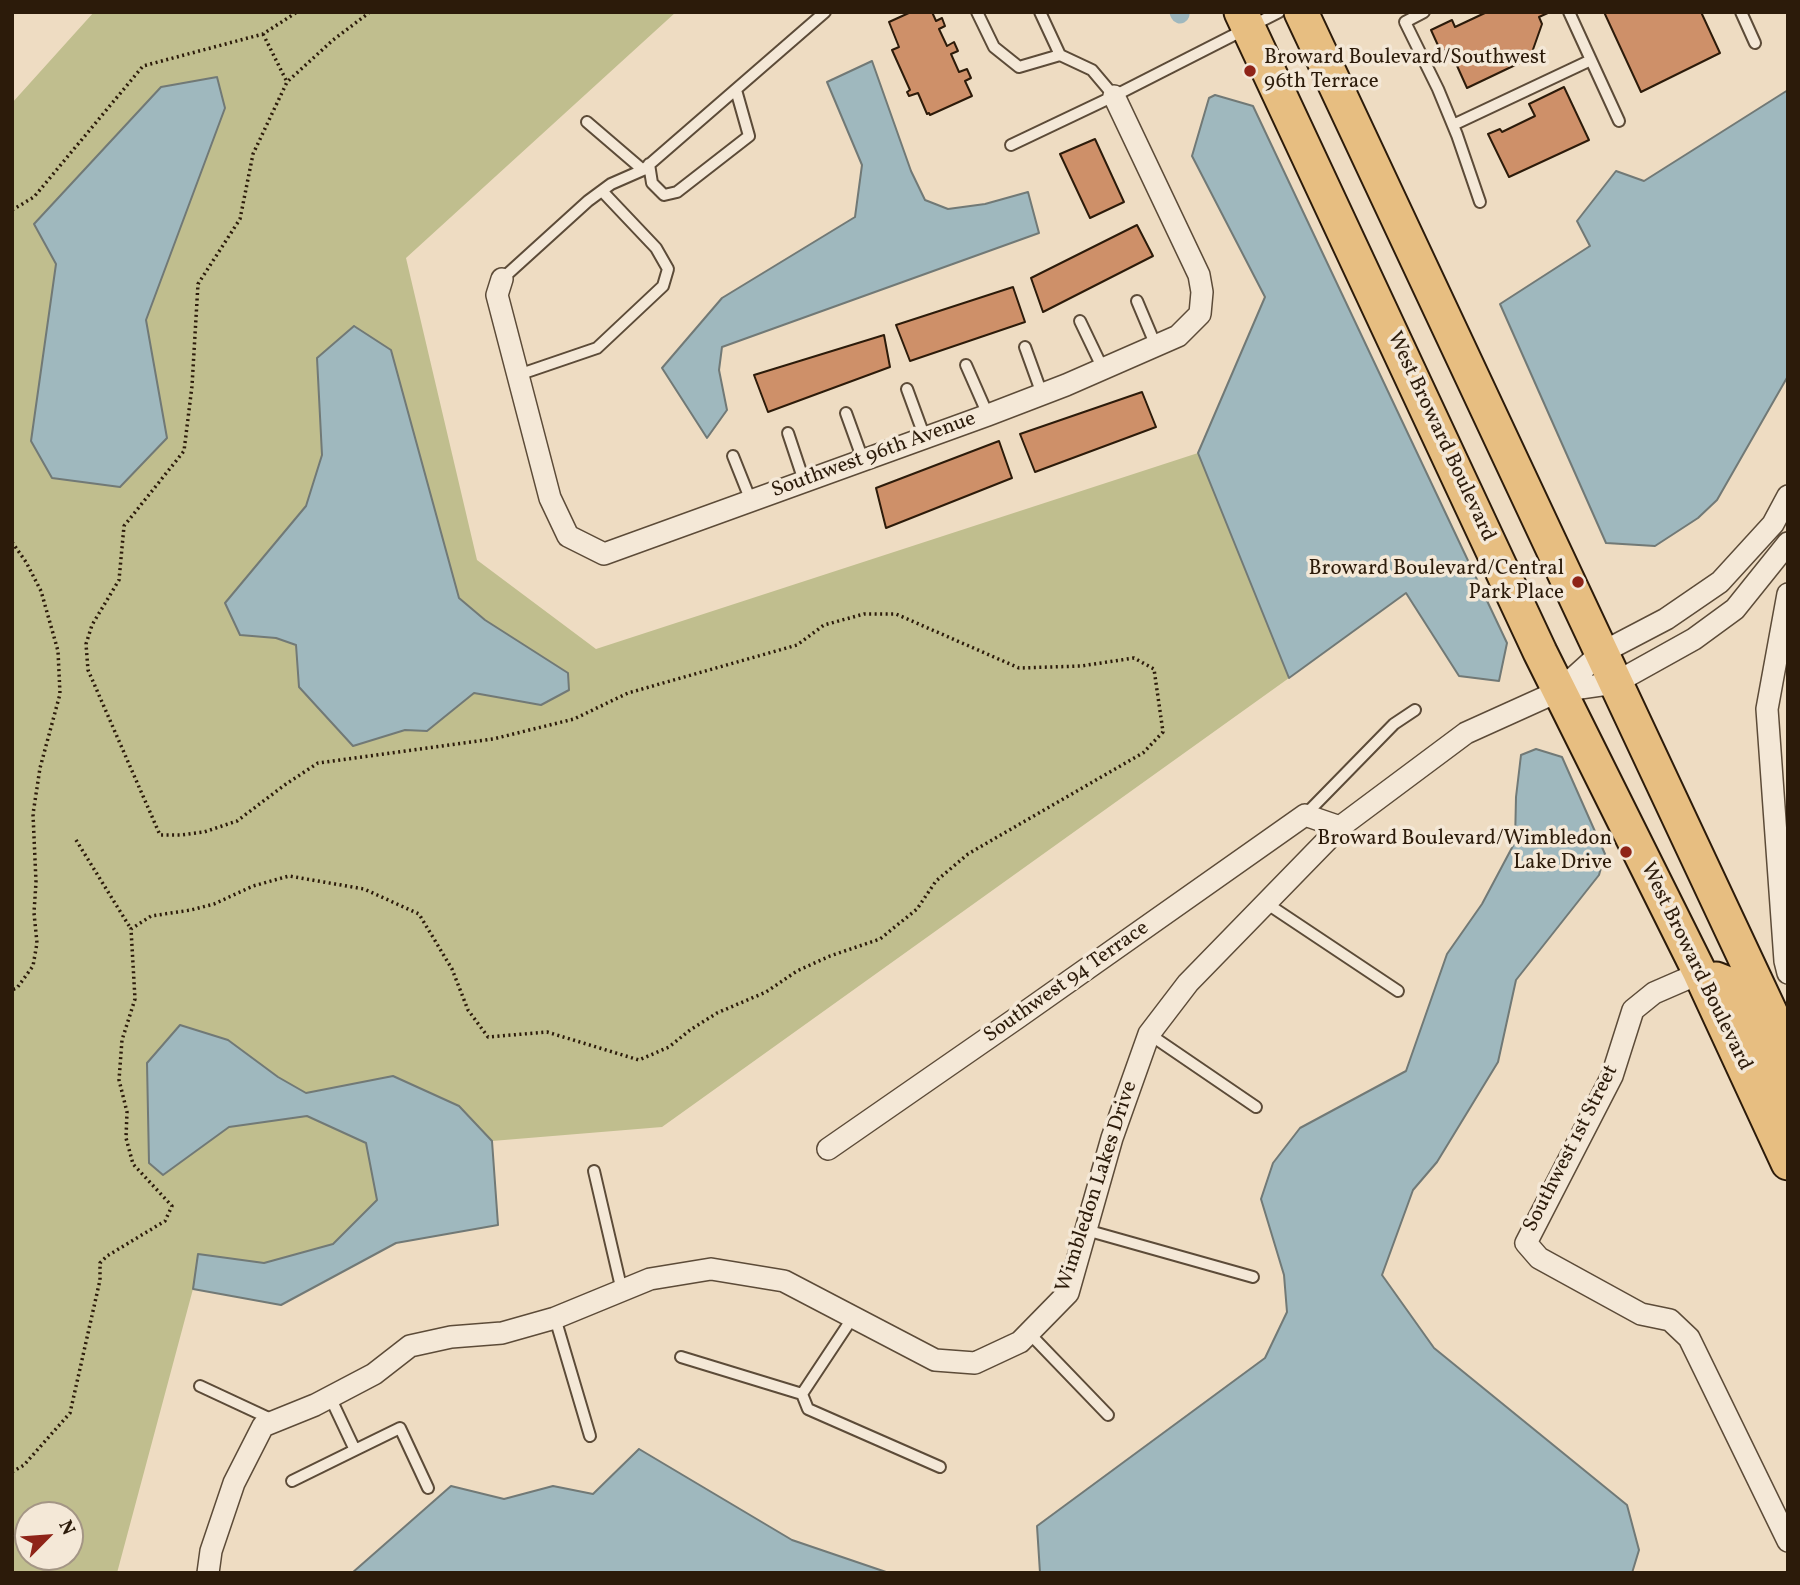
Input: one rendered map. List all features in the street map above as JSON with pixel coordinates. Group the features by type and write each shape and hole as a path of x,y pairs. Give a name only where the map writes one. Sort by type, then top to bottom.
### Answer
{"main road":[{"path":"1301,12 1788,1050"},
{"name":"West Broward Boulevard","path":"1244,20 1559,691 1700,973 1788,1163"},
{"path":"1700,973 1731,985 1788,1104"}],"street":[{"name":"Southwest 96th Avenue","path":"502,279 497,295 550,498 568,536 604,554 988,415 1178,336 1200,314 1202,292 1199,275 1114,96"},
{"path":"1559,691 1601,653 1666,619 1720,582 1773,524 1788,496"},
{"name":"Wimbledon Lakes Drive","path":"208,1573 211,1551 234,1483 263,1426 315,1405 374,1374 410,1346 451,1336 502,1333 555,1318 650,1279 711,1269 784,1281 935,1360 975,1363 1020,1342 1068,1293 1112,1138 1149,1034 1188,983 1340,827 1466,733 1559,691 1615,683 1694,639 1735,609 1788,543"},
{"path":"1788,594 1767,709 1788,973"},
{"path":"1305,815 1340,827"},
{"name":"Southwest 94 Terrace","path":"828,1149 1305,815"},
{"name":"Southwest 1st Street","path":"1700,973 1654,993 1633,1010 1612,1076 1525,1243 1539,1258 1641,1314 1670,1320 1689,1338 1788,1541"}],"lane":[{"path":"502,279 601,191 646,167 825,12"},
{"path":"978,12 994,47 1019,67 1060,55"},
{"path":"1040,12 1060,55 1092,70 1114,96"},
{"path":"1011,145 1114,96 1244,20 1279,12"},
{"path":"1424,12 1405,22 1438,89 1480,202"},
{"path":"1569,12 1619,121"},
{"path":"1741,12 1755,43"},
{"path":"1453,125 1591,60"},
{"path":"587,122 646,167 652,183 664,195 677,192 749,136 736,90"},
{"path":"518,375 597,348 663,286 667,269 656,248 601,191"},
{"path":"1137,301 1156,346"},
{"path":"1080,321 1103,369"},
{"path":"1025,347 1042,394"},
{"path":"966,365 988,415"},
{"path":"907,389 925,438"},
{"path":"846,413 863,460"},
{"path":"788,433 804,481"},
{"path":"733,456 751,500"},
{"name":"Southwest 94 Terrace","path":"1305,815 1394,724 1415,710"},
{"path":"1266,903 1398,991"},
{"path":"1149,1034 1256,1107"},
{"path":"594,1171 622,1291"},
{"path":"1086,1230 1253,1277"},
{"path":"802,1394 853,1317"},
{"path":"555,1318 590,1436"},
{"path":"1030,1333 1108,1415"},
{"path":"681,1357 802,1394"},
{"path":"200,1385 275,1421"},
{"path":"802,1394 808,1409 940,1467"},
{"path":"330,1397 355,1450"},
{"path":"292,1481 400,1428 428,1488"}],"path":[{"path":"12,210 34,197 142,66 263,34 297,12"},
{"path":"131,929 151,916 214,904 253,886 289,876 364,889 419,914 452,969 468,1010 488,1037 547,1032 639,1060 668,1047 717,1013 766,992 797,971 830,956 880,939 917,909 936,881 968,854 1143,753 1163,732 1154,669 1134,658 1081,666 1019,668 896,614 864,614 824,625 797,645 628,693 574,719 493,739 318,763 237,821 204,832 160,835 88,670 86,644 92,625 119,580 124,526 184,451 192,386 198,284 240,219 253,154 287,82 333,40 370,12"},
{"path":"263,34 287,82"},
{"path":"12,542 41,592 58,652 60,694 40,768 33,814 37,943 33,966 17,988 12,990"},
{"path":"12,1472 24,1465 70,1413 100,1280 100,1263 165,1221 172,1206 132,1164 126,1138 127,1112 119,1080 122,1040 135,999 131,929 76,840"}],"shaded area":[{"path":"94,12 676,12 406,258 477,560 596,649 1198,453 1289,678 662,1127 492,1141 498,1225 396,1243 281,1305 193,1289 117,1573 12,1573 12,103"}],"water":[{"path":"872,61 911,171 925,200 948,209 985,204 1028,192 1039,233 722,347 719,370 727,410 707,438 662,368 722,298 855,217 862,165 827,82"},
{"path":"217,77 225,108 146,320 167,438 120,487 52,478 31,441 56,264 34,224 161,87"},
{"path":"1788,90 1788,376 1717,500 1698,518 1655,546 1606,543 1500,304 1590,246 1577,221 1616,171 1644,181"},
{"path":"1215,95 1253,106 1507,643 1499,681 1459,676 1406,593 1289,678 1198,453 1265,297 1192,156 1209,98"},
{"path":"354,326 391,350 459,598 485,620 568,673 569,690 541,705 474,693 427,731 405,730 353,746 299,687 296,645 276,638 240,635 225,603 306,506 322,455 317,358"},
{"path":"1536,749 1562,757 1605,854 1599,875 1516,980 1498,1062 1437,1162 1413,1190 1382,1275 1434,1348 1627,1505 1639,1550 1632,1573 1040,1573 1037,1526 1265,1358 1287,1312 1284,1275 1261,1199 1273,1163 1300,1128 1406,1071 1447,954 1482,904 1515,842 1521,755"},
{"path":"180,1025 228,1040 278,1077 306,1093 393,1076 459,1106 492,1141 498,1225 396,1243 281,1305 193,1289 198,1254 264,1263 333,1244 377,1200 366,1143 307,1116 229,1127 163,1175 149,1163 147,1063"},
{"path":"639,1449 792,1540 889,1573 352,1573 451,1486 504,1499 553,1486 593,1494"}],"building":[{"path":"911,12 932,12 936,21 942,18 945,26 939,29 947,46 954,42 958,51 951,54 959,72 967,69 971,78 965,81 972,96 930,115 927,114 918,93 909,96 907,92 910,90 892,50 899,47 889,22"},
{"path":"1487,12 1550,12 1539,17 1542,24 1530,58 1467,88 1449,48 1441,52 1431,30 1452,20 1455,27"},
{"path":"1604,12 1701,12 1720,53 1641,92"},
{"path":"1564,87 1589,140 1509,177 1488,134 1500,129 1502,132 1535,116 1529,104"},
{"path":"1095,139 1124,202 1090,218 1060,154"},
{"path":"1137,225 1153,256 1043,312 1031,278"},
{"path":"1013,287 1025,322 910,361 896,325"},
{"path":"884,335 890,367 768,412 754,375"},
{"path":"1142,392 1156,427 1035,472 1020,434"},
{"path":"999,441 1012,478 886,528 876,488"}],"place":[{"name":"Broward Boulevard/Southwest 96th Terrace","path":"1250,71"},
{"name":"Broward Boulevard/Central Park Place","path":"1578,582"},
{"name":"Broward Boulevard/Wimbledon Lake Drive","path":"1626,852"}]}
